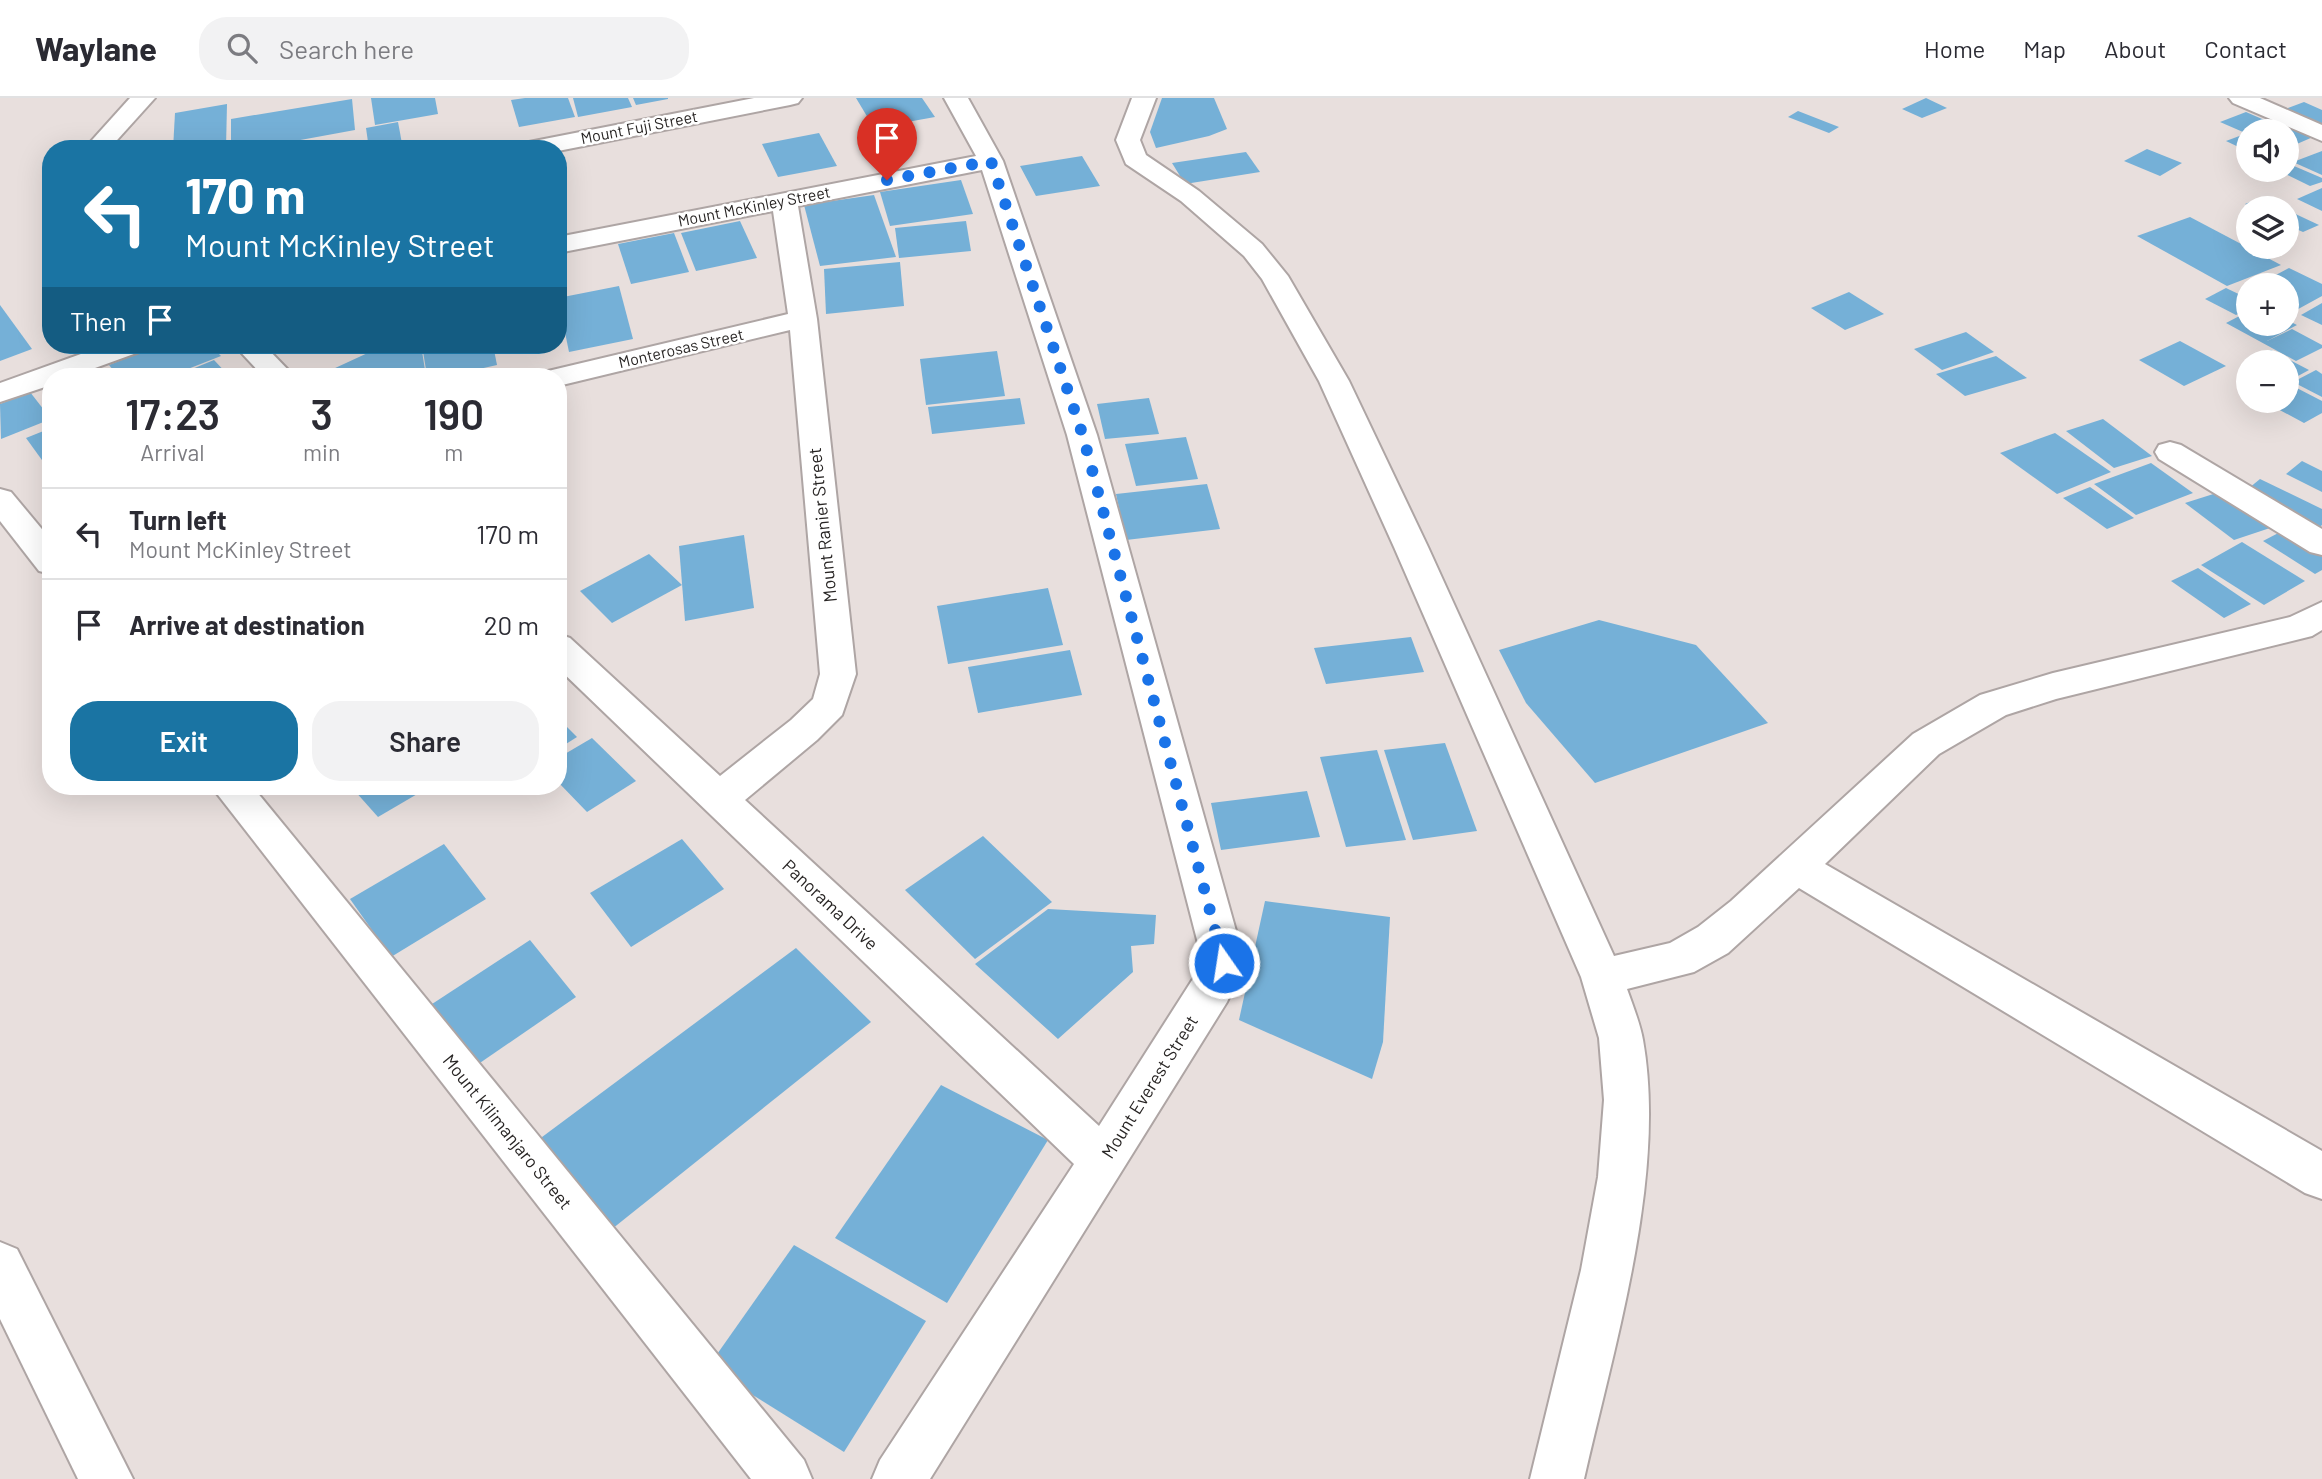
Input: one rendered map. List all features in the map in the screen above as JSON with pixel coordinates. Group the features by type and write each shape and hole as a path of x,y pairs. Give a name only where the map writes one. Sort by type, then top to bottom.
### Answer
{"street":[{"path":"134,98 144,98"},
{"path":"104,140 144,98"},
{"name":"Mount Fuji Street","path":"567,142 790,98"},
{"name":"Mount Everest Street","path":"899,1479 1212,989 1224,963 1083,436 991,161 957,98"},
{"path":"1144,98 1128,140 1136,159 1190,197 1253,250 1274,276 1334,381 1429,585 1602,977 1620,1038 1627,1100 1622,1177 1606,1270 1557,1479"},
{"path":"2241,98 2322,134"},
{"name":"Mount McKinley Street","path":"567,243 991,161"},
{"name":"Mount Ranier Street","path":"718,800 804,730 829,705 838,674 803,319 783,200"},
{"name":"Monterosas Street","path":"567,375 803,319"},
{"path":"69,368 107,354"},
{"path":"257,354 271,368"},
{"path":"0,393 42,378"},
{"path":"2170,452 2322,544"},
{"path":"0,499 42,551"},
{"path":"1602,977 1678,959 1713,940 1926,744 1993,705 2053,686 2300,627 2322,614"},
{"name":"Panorama Drive","path":"567,655 1103,1161"},
{"name":"Mount Kilimanjaro Street","path":"237,795 785,1479"},
{"path":"1795,866 2322,1177"},
{"path":"0,1266 106,1479"}],"building":[{"path":"371,98 435,98 438,114 375,125"},
{"path":"568,98 575,117 519,127 511,100"},
{"path":"573,98 628,98 632,107 578,117"},
{"path":"633,98 668,98 668,99 636,105"},
{"path":"856,98 922,98 935,117 874,128"},
{"path":"1162,98 1214,98 1227,129 1209,136 1156,148 1150,132"},
{"path":"1926,98 1947,108 1922,118 1902,109"},
{"path":"352,99 355,130 300,140 231,140 231,119"},
{"path":"2304,102 2322,110 2322,132 2299,122 2299,119 2277,112"},
{"path":"227,104 226,140 174,140 175,113"},
{"path":"1798,111 1839,127 1829,133 1788,117"},
{"path":"2246,112 2262,119 2236,119 2236,129 2220,122"},
{"path":"398,122 401,140 368,140 366,128"},
{"path":"2299,131 2313,137 2299,143"},
{"path":"819,133 837,166 778,177 762,144"},
{"path":"2236,137 2236,146 2226,141"},
{"path":"2147,149 2182,163 2160,176 2124,161"},
{"path":"2322,151 2322,175 2299,165 2299,160"},
{"path":"1246,152 1260,172 1185,184 1172,163"},
{"path":"1082,156 1100,186 1036,196 1020,166"},
{"path":"2299,168 2322,178 2322,182 2310,186 2299,181"},
{"path":"961,180 973,214 890,226 880,192"},
{"path":"2322,188 2322,211 2299,200"},
{"path":"874,195 896,257 820,266 804,205"},
{"path":"2299,216 2319,225 2303,232 2299,230"},
{"path":"2190,217 2236,241 2236,259 2270,259 2281,265 2260,273 2236,273 2236,282 2227,286 2137,236"},
{"path":"740,221 757,258 696,271 681,233"},
{"path":"966,221 971,251 899,258 895,228"},
{"path":"674,233 689,272 631,284 618,244"},
{"path":"900,262 904,306 826,314 824,269"},
{"path":"2289,268 2322,284 2322,296 2299,309 2299,273 2280,273"},
{"path":"619,286 633,339 569,352 567,296"},
{"path":"2226,288 2236,293 2236,315 2205,299"},
{"path":"1849,292 1884,314 1845,330 1811,308"},
{"path":"2322,303 2322,325 2301,315"},
{"path":"0,305 32,349 0,361"},
{"path":"2236,318 2236,328 2226,323"},
{"path":"1966,332 1994,352 1942,370 1914,349"},
{"path":"2299,333 2322,345 2322,348 2299,360 2299,350 2276,350 2250,336 2276,336 2267,341 2277,336 2299,336"},
{"path":"2180,341 2226,366 2184,386 2139,360"},
{"path":"997,351 1005,396 926,405 920,359"},
{"path":"137,354 221,356 190,368 111,368 109,365"},
{"path":"366,354 422,354 425,368 335,368"},
{"path":"423,354 495,354 497,365 484,368 426,368"},
{"path":"1996,356 2027,378 1965,396 1936,374"},
{"path":"214,360 222,368 194,368"},
{"path":"2299,365 2309,370 2299,375"},
{"path":"2316,370 2322,374 2322,397 2299,385 2299,379"},
{"path":"2299,389 2322,401 2322,413 2304,423 2285,413 2299,413"},
{"path":"30,392 42,407 42,423 1,439 0,404"},
{"path":"1020,398 1025,424 932,434 928,407"},
{"path":"1149,398 1159,434 1105,439 1097,404"},
{"path":"2103,419 2152,456 2114,468 2066,431"},
{"path":"42,432 42,460 26,438"},
{"path":"2055,433 2111,472 2057,494 2000,453"},
{"path":"1186,437 1198,479 1136,486 1125,444"},
{"path":"2302,461 2322,471 2322,492 2286,474"},
{"path":"2151,463 2193,493 2136,515 2094,484"},
{"path":"2260,479 2322,509 2322,525 2316,530 2243,493"},
{"path":"1207,484 1220,529 1126,540 1116,494"},
{"path":"2090,487 2134,518 2107,529 2063,498"},
{"path":"2226,490 2276,526 2234,540 2185,503"},
{"path":"2286,529 2322,551 2322,570 2315,574 2263,541"},
{"path":"744,535 754,608 685,621 679,546"},
{"path":"2242,542 2305,581 2264,605 2201,565"},
{"path":"649,554 682,585 612,623 580,591"},
{"path":"2198,568 2251,604 2224,618 2171,581"},
{"path":"1048,588 1063,645 948,664 937,606"},
{"path":"1599,620 1696,645 1768,723 1595,783 1526,703 1499,650"},
{"path":"1411,637 1424,672 1326,684 1314,648"},
{"path":"1070,650 1082,695 978,713 968,667"},
{"path":"567,727 577,737 567,743"},
{"path":"592,738 636,781 587,812 567,791 567,753"},
{"path":"1445,743 1477,831 1413,840 1384,750"},
{"path":"1377,750 1406,840 1346,847 1320,757"},
{"path":"1307,791 1320,837 1221,850 1211,803"},
{"path":"358,795 416,795 378,817"},
{"path":"983,836 1052,902 975,959 905,890"},
{"path":"682,839 724,889 631,947 590,893"},
{"path":"444,844 486,899 391,957 350,899"},
{"path":"1265,901 1390,917 1383,1042 1372,1079 1239,1020"},
{"path":"1048,909 1156,915 1154,944 1131,946 1133,972 1058,1039 975,964"},
{"path":"530,940 576,997 474,1067 429,1006"},
{"path":"796,948 871,1022 602,1237 530,1146"},
{"path":"941,1085 1048,1140 947,1303 835,1238"},
{"path":"794,1245 926,1321 844,1452 708,1367"}],"route":[{"path":"887,180 991,161 1083,436 1224,963"}]}
